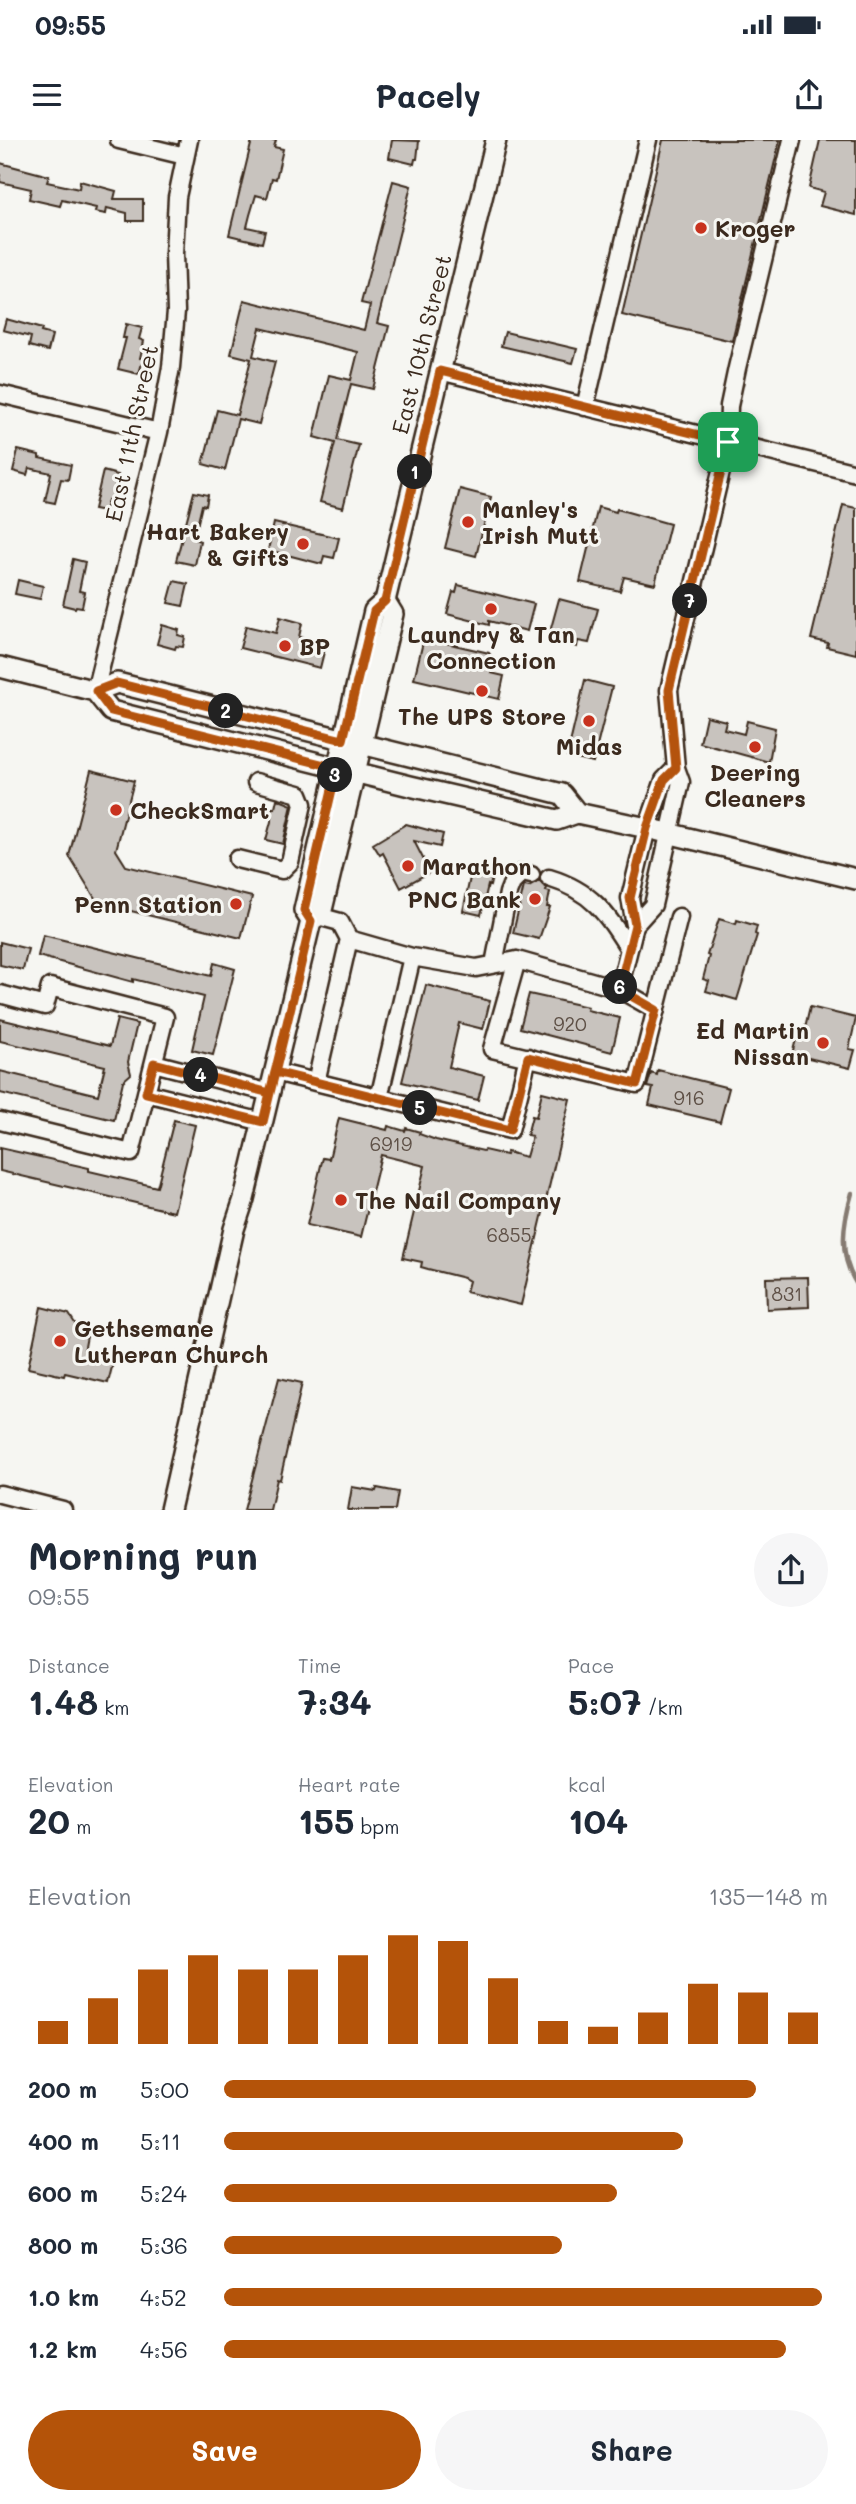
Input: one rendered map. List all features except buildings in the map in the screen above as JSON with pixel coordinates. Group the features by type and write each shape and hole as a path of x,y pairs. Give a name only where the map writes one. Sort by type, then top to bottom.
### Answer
{"main road":[{"name":"East 10th Street","path":"170,1510 234,1229 244,1199 314,918 304,910 393,614 385,601 496,140"},
{"path":"0,667 96,691 117,683 562,794 577,813"},
{"path":"96,691 111,711 346,770 557,820 577,813 856,879"}],"street":[{"path":"119,140 185,156"},
{"name":"East 11th Street","path":"96,691 159,432 171,367 176,311 176,210 189,140"},
{"path":"585,407 648,140"},
{"path":"635,925 653,905 671,834 681,782 676,768 669,690 728,442 729,406 737,368 792,140"},
{"path":"440,371 856,473"},
{"path":"0,394 159,432"},
{"path":"619,989 635,925 630,898 647,828 664,780 676,768"},
{"path":"237,859 282,870 290,862 303,804 299,794 256,782"},
{"path":"494,964 512,883 522,873 531,875"},
{"path":"549,878 569,884 593,900 629,949"},
{"path":"517,960 492,1049 637,1084 678,917"},
{"path":"314,918 340,922 349,939 316,1082"},
{"path":"349,939 412,957 476,968 517,960 619,989 656,1010"},
{"path":"379,1098 412,957"},
{"path":"0,995 45,1006 50,987 166,1017 131,1153 0,1121"},
{"path":"275,1072 510,1130 528,1057"},
{"path":"154,1063 270,1093"},
{"path":"146,1093 263,1122"},
{"path":"0,1494 63,1510"}],"waterway":[{"path":"852,1193 846,1216 844,1250 856,1283"}],"place":[{"name":"Kroger","path":"701,228"},
{"name":"Manley's Irish Mutt","path":"468,522"},
{"name":"Hart Bakery & Gifts","path":"303,544"},
{"name":"Laundry & Tan Connection","path":"491,609"},
{"name":"BP","path":"285,646"},
{"name":"The UPS Store","path":"482,691"},
{"name":"Midas","path":"589,721"},
{"name":"Deering Cleaners","path":"755,747"},
{"name":"CheckSmart","path":"116,810"},
{"name":"Marathon","path":"408,866"},
{"name":"PNC Bank","path":"535,899"},
{"name":"Penn Station","path":"236,904"},
{"name":"Ed Martin Nissan","path":"823,1043"},
{"name":"The Nail Company","path":"341,1200"},
{"name":"Gethsemane Lutheran Church","path":"60,1341"}],"route":[{"path":"728,442 440,371 385,601 374,611 343,740 117,683 96,691 111,711 337,768 304,910 311,921 300,970 287,1021 275,1072 270,1093 154,1063 146,1093 263,1122 275,1072 510,1130 528,1057 637,1084 656,1010 619,989 635,925 630,898 647,828 664,780 676,768 669,690 728,442"}]}
